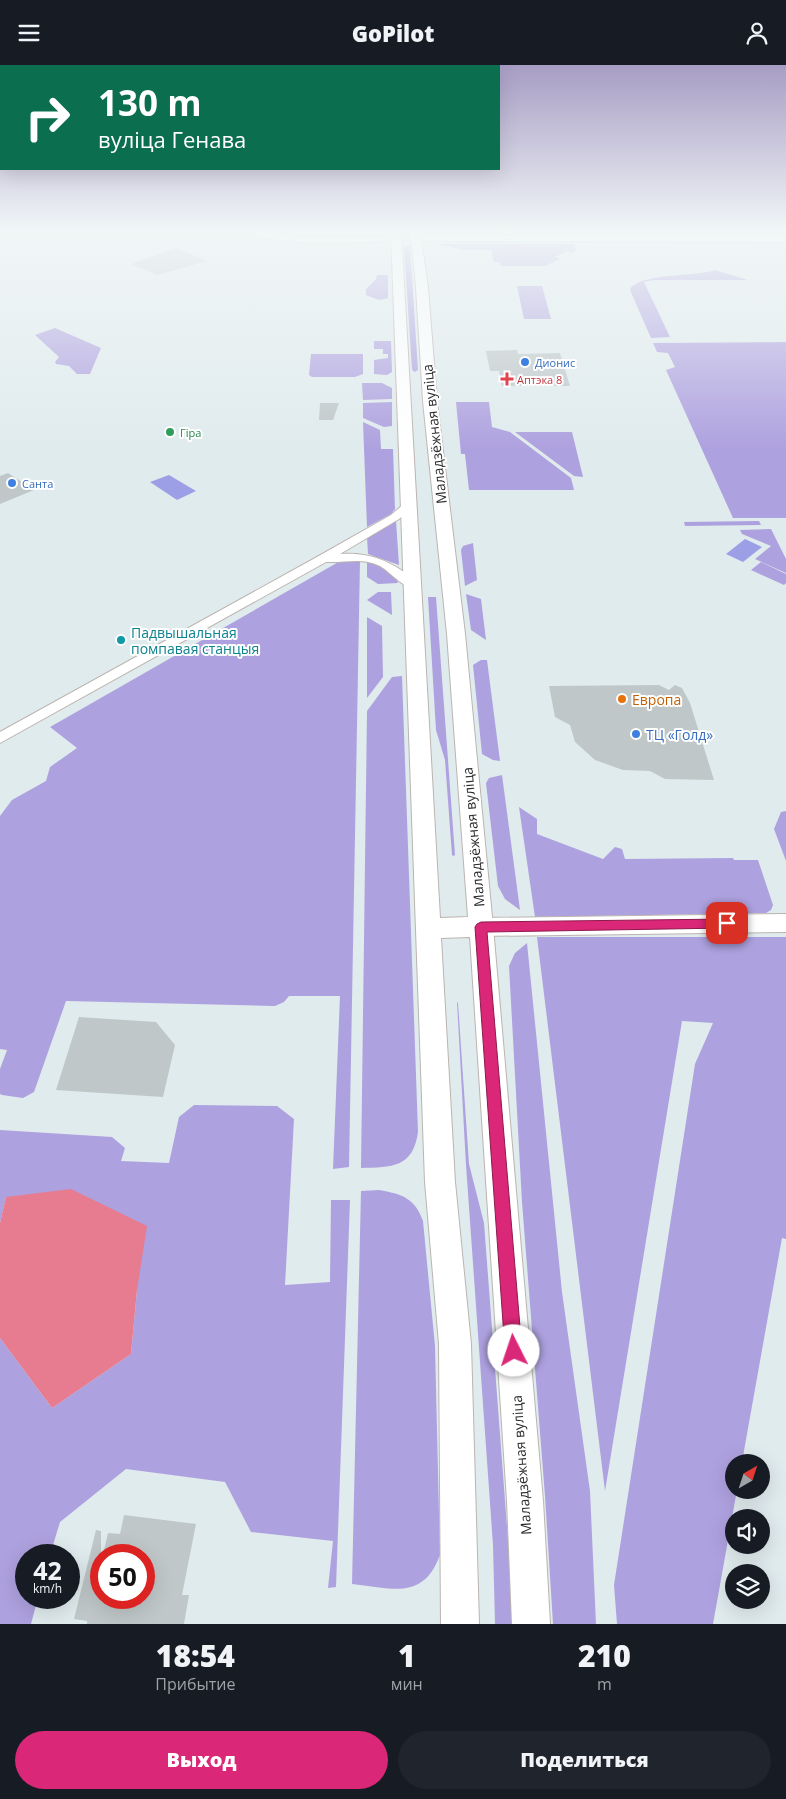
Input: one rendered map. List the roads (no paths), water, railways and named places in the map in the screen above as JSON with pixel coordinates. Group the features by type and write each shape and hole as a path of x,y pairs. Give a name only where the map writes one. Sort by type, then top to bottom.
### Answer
{"main road":[{"name":"Маладзёжная вуліца","path":"399,303 440,1181 455,1344 460,1624"},
{"name":"Маладзёжная вуліца","path":"423,303 436,466 456,634 481,927 523,1482 531,1624"},
{"path":"429,928 481,927"}],"street":[{"path":"0,738 321,560 395,517 409,505"},
{"path":"321,560 344,556 364,557 380,561 393,567 412,584"},
{"path":"481,927 786,923"}],"place":[{"name":"Дионис","path":"525,362"},
{"name":"Аптэка 8","path":"507,379"},
{"name":"Гіра","path":"170,432"},
{"name":"Санта","path":"12,483"},
{"name":"Падвышальная помпавая станцыя","path":"121,640"},
{"name":"Европа","path":"622,699"},
{"name":"ТЦ «Голд»","path":"636,734"}]}
